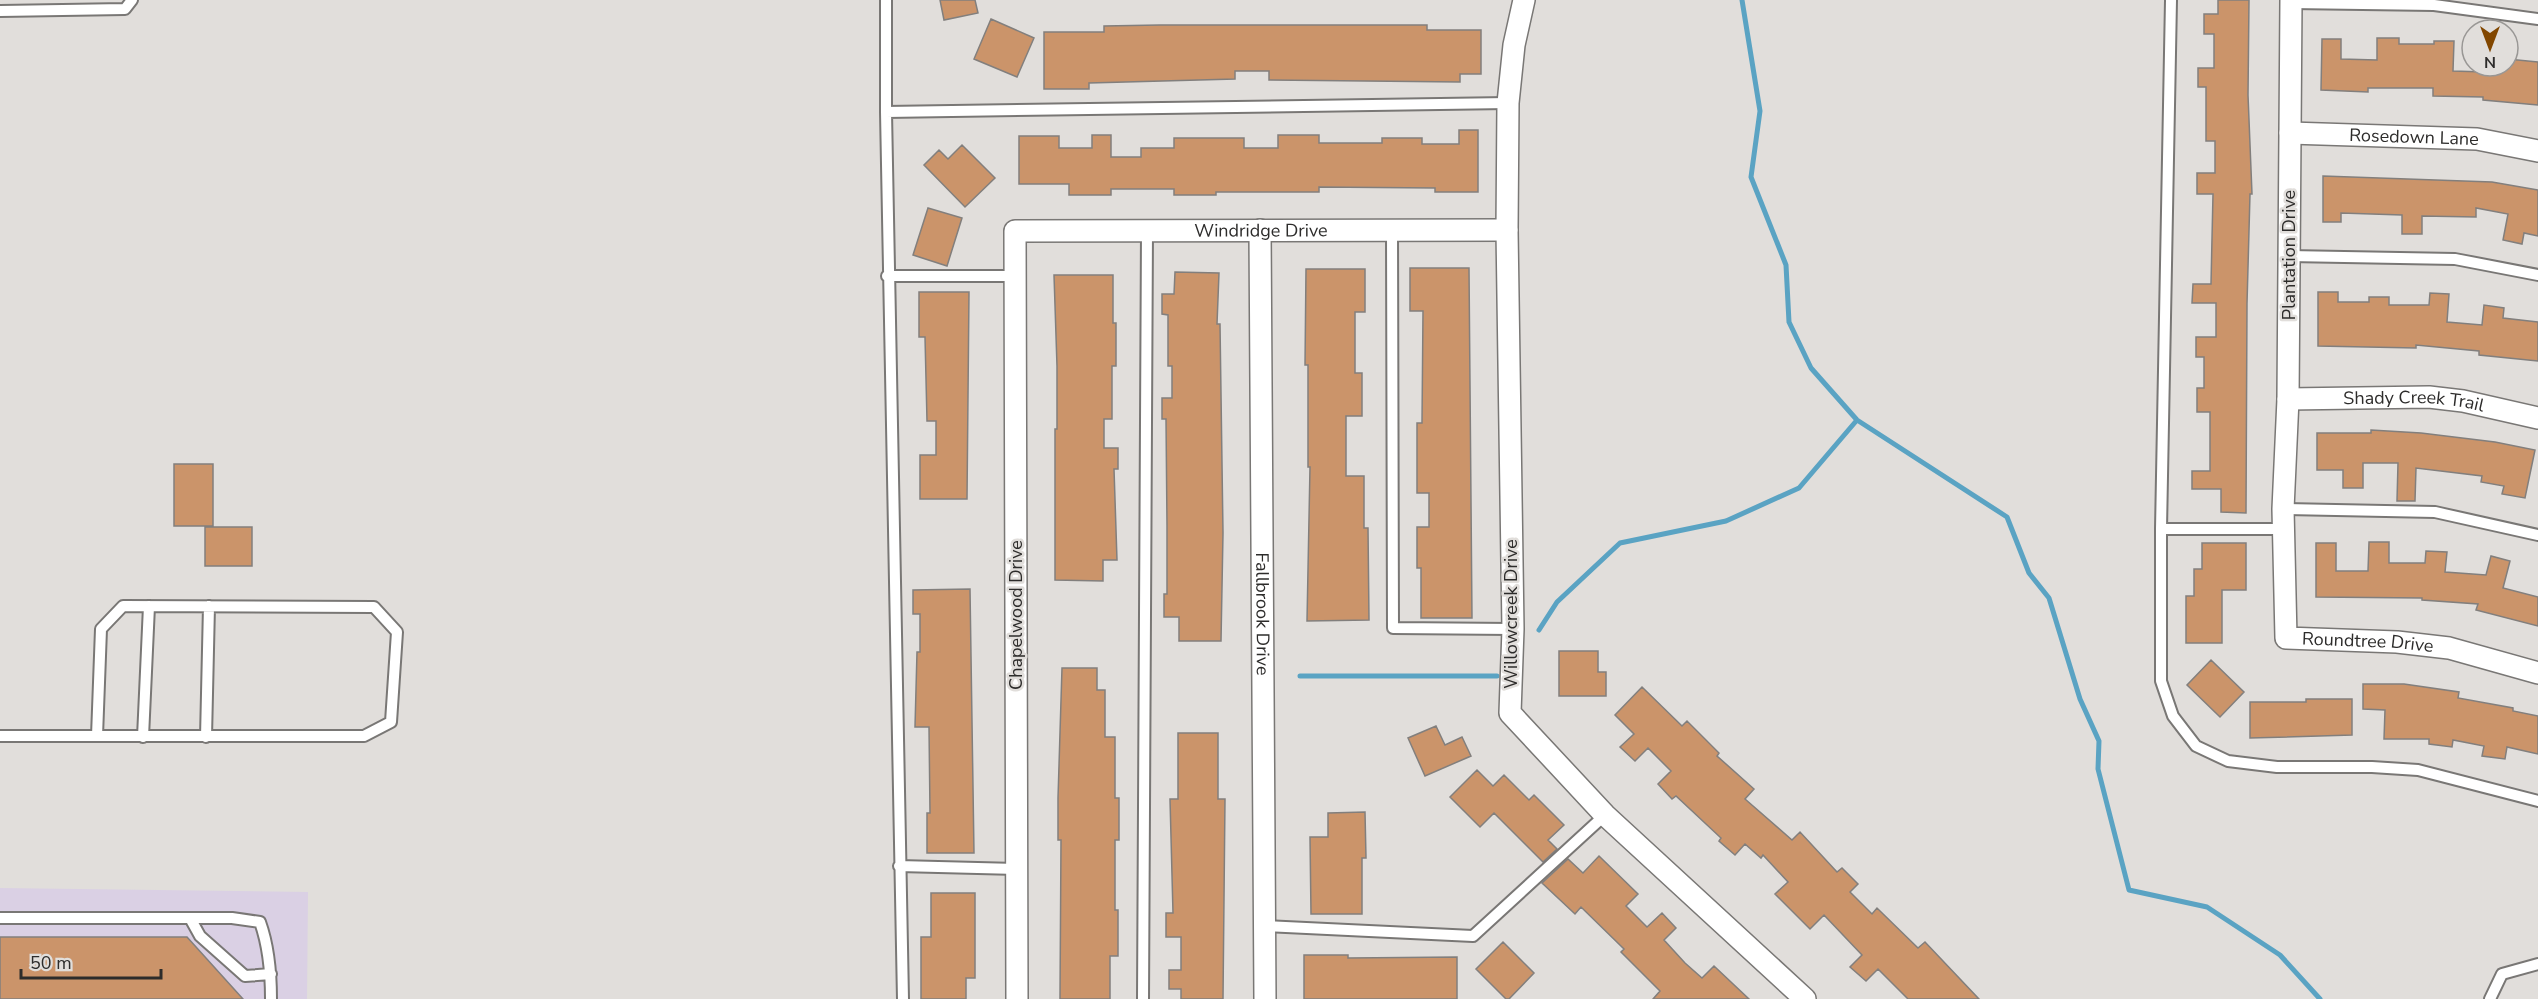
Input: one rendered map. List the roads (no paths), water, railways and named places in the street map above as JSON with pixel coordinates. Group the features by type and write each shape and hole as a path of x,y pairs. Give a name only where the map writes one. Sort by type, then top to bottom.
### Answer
{"street":[{"name":"Willowcreek Drive","path":"1524,0 1514,45 1508,103 1507,230 1513,629 1510,713 1605,815 1805,999"},
{"name":"Plantation Drive","path":"2283,519 2288,399 2291,2"},
{"name":"Rosedown Lane","path":"2290,133 2477,139 2538,151"},
{"name":"Fallbrook Drive","path":"1260,230 1265,999"},
{"name":"Windridge Drive","path":"1015,231 1507,230"},
{"name":"Chapelwood Drive","path":"1015,231 1017,999"},
{"name":"Shady Creek Trail","path":"2288,399 2429,398 2463,401 2538,418"},
{"name":"Roundtree Drive","path":"2283,519 2286,639 2397,642 2438,647 2538,673"}],"lane":[{"path":"0,11 125,9 132,0"},
{"path":"886,0 887,276 903,999"},
{"path":"2171,0 2161,529 2161,681 2173,716 2196,746 2228,761 2277,767 2372,767 2418,770 2538,801"},
{"path":"2291,2 2434,4 2538,19"},
{"path":"886,112 1508,103"},
{"path":"1392,230 1394,628 1513,629"},
{"path":"1143,999 1147,231"},
{"path":"2289,256 2455,259 2538,275"},
{"path":"887,276 1015,276"},
{"path":"2161,529 2283,519 2435,512 2538,535"},
{"path":"0,736 206,737 364,736 391,722 397,632 374,607 123,606 101,629 97,736"},
{"path":"143,737 149,606"},
{"path":"206,737 209,606"},
{"path":"1265,927 1473,936 1605,815"},
{"path":"899,866 1017,869"},
{"path":"0,918 232,918 260,922 267,941 271,999"},
{"path":"190,918 200,936 245,976 271,974"},
{"path":"2490,999 2502,974 2538,964"}],"waterway":[{"path":"1742,0 1760,111 1751,177 1786,265 1789,322 1811,368 1857,420 2007,517 2029,573 2049,598 2080,699 2099,741 2098,769 2129,890 2207,907 2280,955 2320,999"},
{"path":"1539,630 1557,602 1620,543 1726,521 1799,488 1857,420"},
{"path":"1300,676 1497,676"}]}
